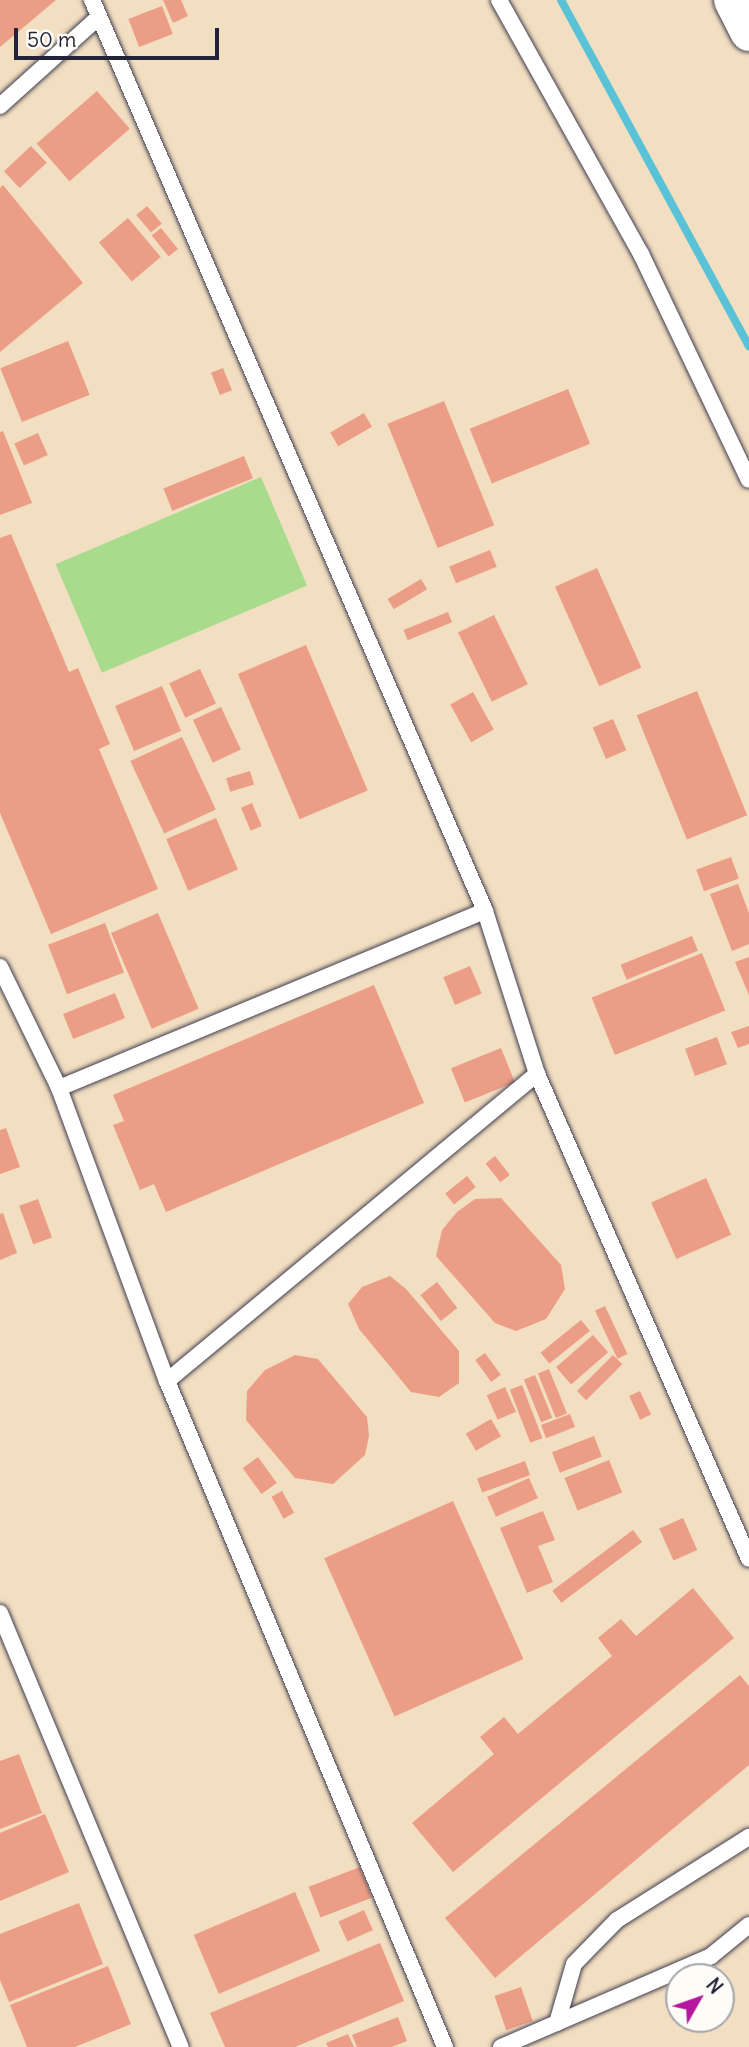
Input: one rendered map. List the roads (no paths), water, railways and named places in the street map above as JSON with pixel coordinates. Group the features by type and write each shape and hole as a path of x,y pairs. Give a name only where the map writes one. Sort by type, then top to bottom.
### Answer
{"main road":[{"path":"733,0 749,32"}],"lane":[{"path":"92,0 485,911 537,1074 749,1559"},
{"path":"499,0 641,254 749,480"},
{"path":"0,106 99,17"},
{"path":"59,1088 485,911"},
{"path":"0,967 59,1088 167,1381 445,2047"},
{"path":"167,1381 537,1074"},
{"path":"0,1613 181,2047"},
{"path":"557,2022 575,1964 617,1920 749,1837"},
{"path":"501,2047 711,1956 749,1925"}],"waterway":[{"path":"561,0 749,346"}]}
